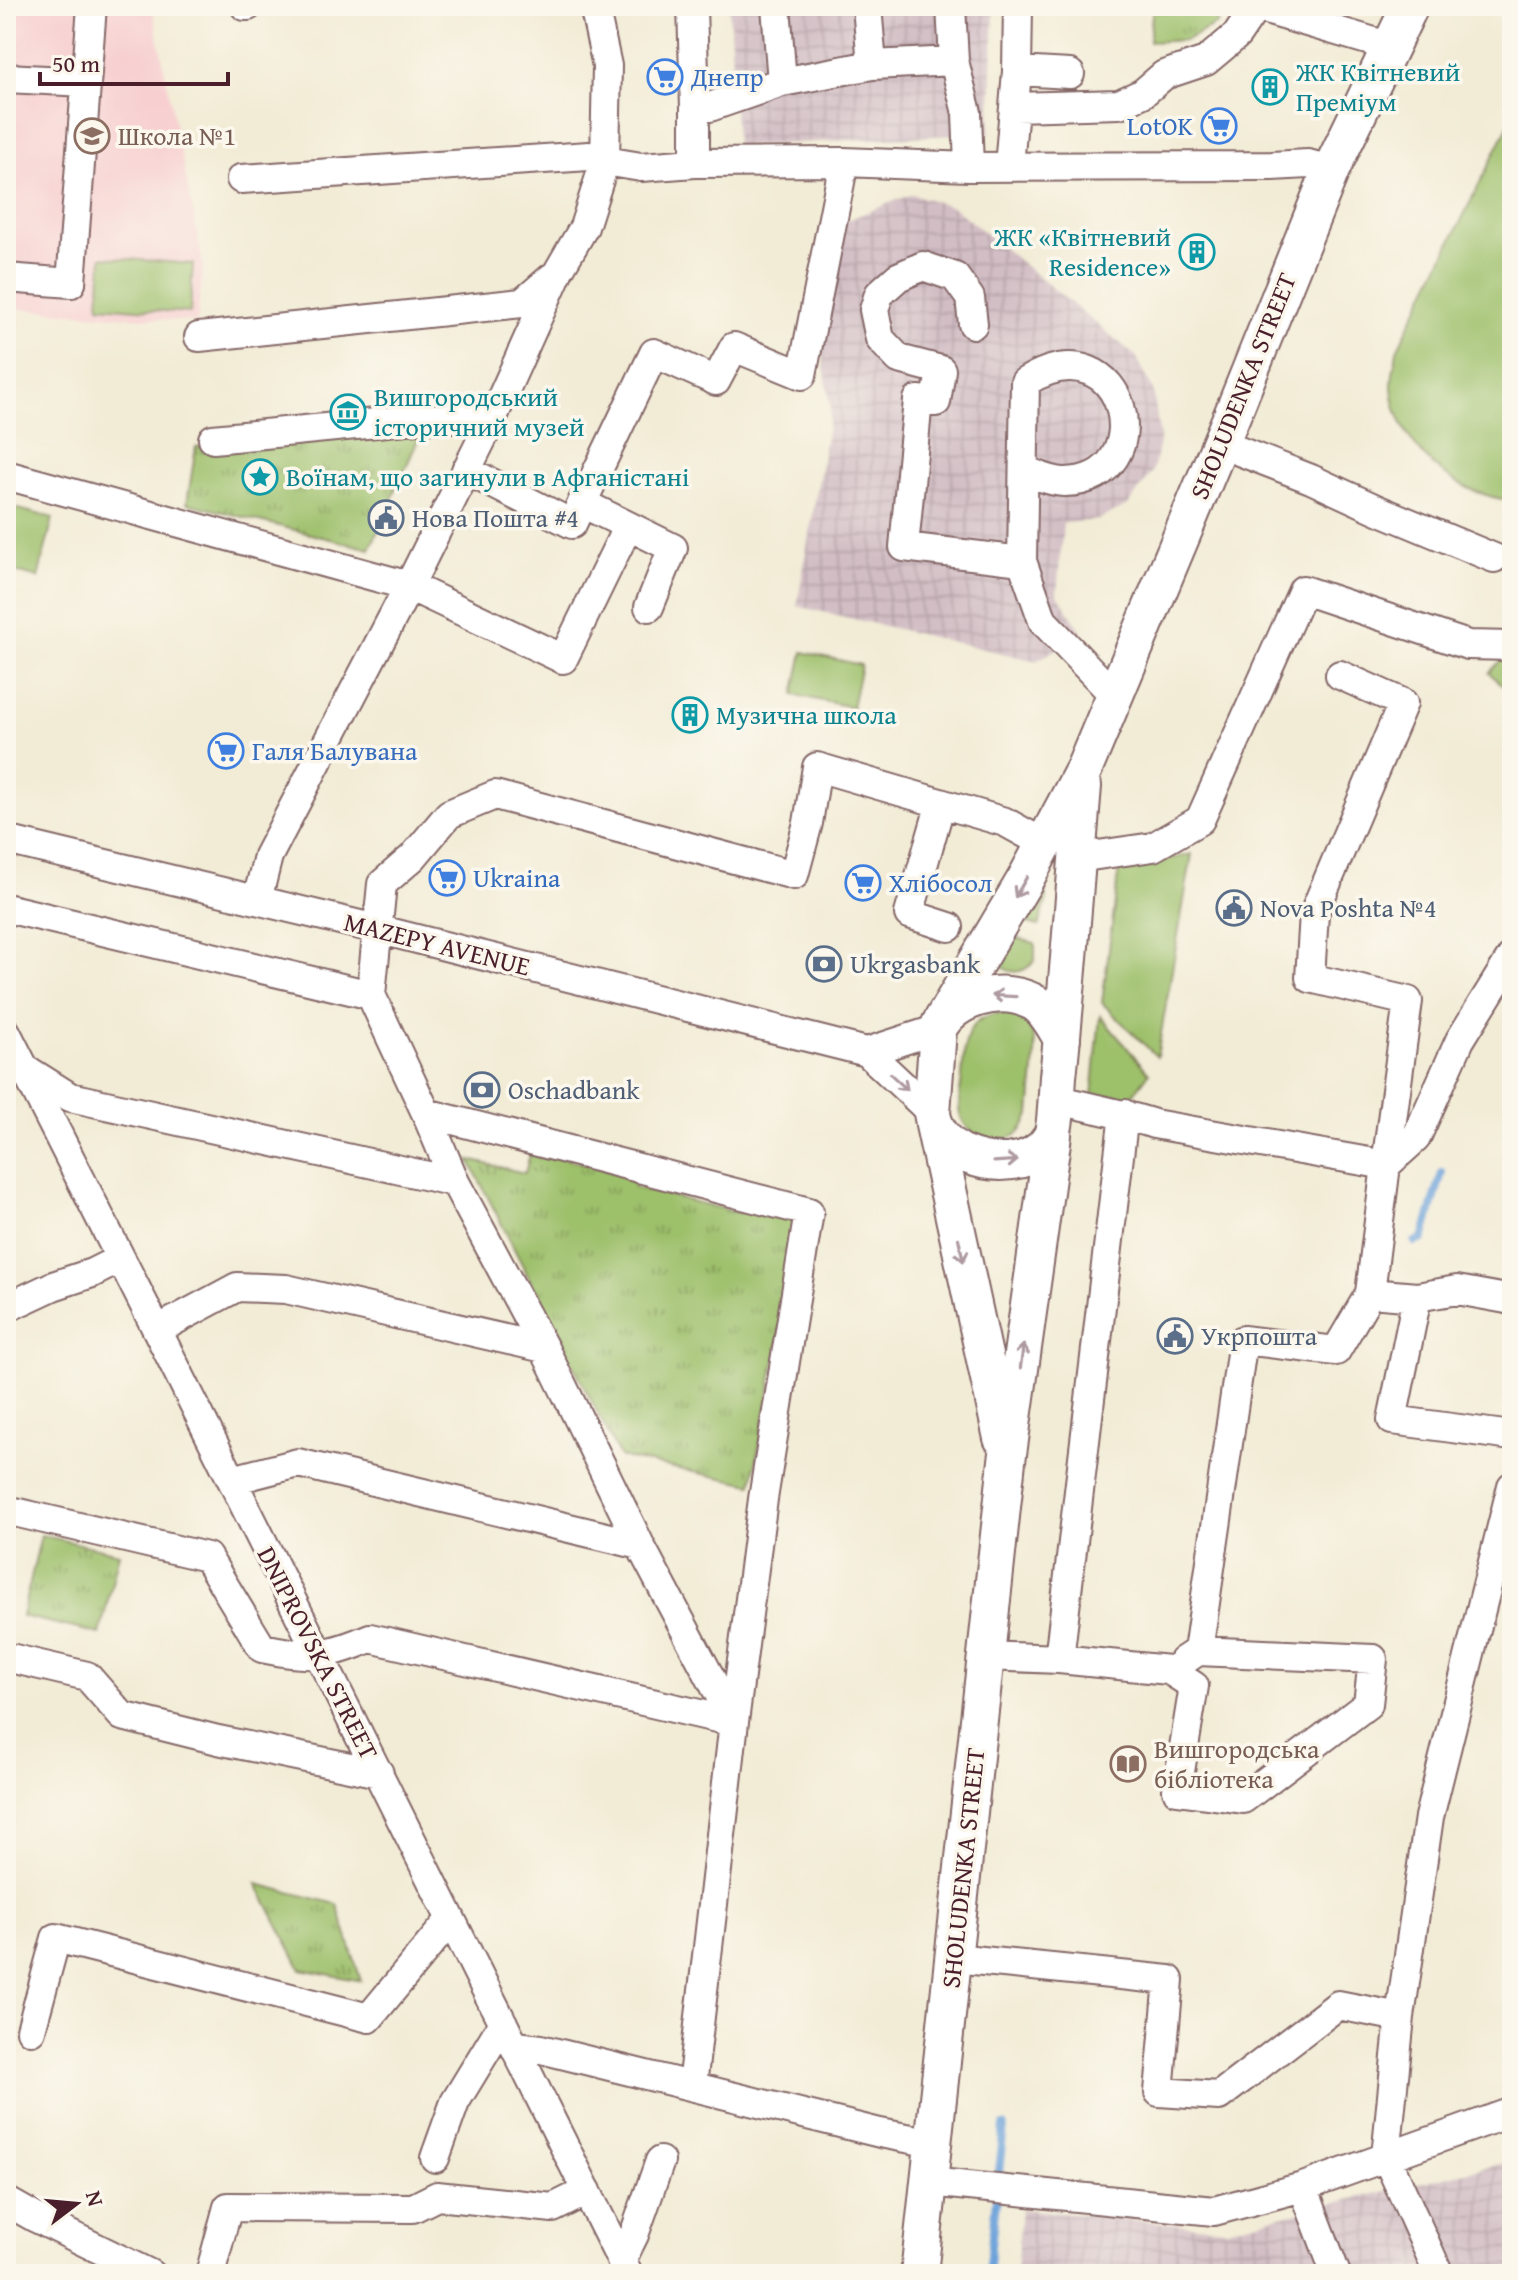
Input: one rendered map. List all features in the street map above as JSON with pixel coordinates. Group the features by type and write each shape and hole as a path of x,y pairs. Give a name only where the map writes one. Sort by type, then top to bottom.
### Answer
{"main road":[{"name":"SHOLUDENKA STREET","path":"939,1026 1045,844 1084,769 1221,444 1331,170 1410,6"},
{"name":"SHOLUDENKA STREET","path":"1062,1039 1084,769"},
{"path":"995,994 1033,1001 1050,1019 1062,1039 1053,1135 1034,1155 1015,1161 975,1159 957,1151 945,1141 932,1116 939,1026 956,1009 975,998 995,994"},
{"name":"SHOLUDENKA STREET","path":"932,1116 1007,1461"},
{"name":"SHOLUDENKA STREET","path":"919,2274 1007,1461 1053,1135"}],"street":[{"path":"6,278 71,283 92,6"},
{"path":"257,900 268,856 409,586 493,417 559,270 584,227 605,161 607,66 594,6"},
{"path":"692,6 695,163"},
{"path":"776,6 782,82"},
{"path":"867,6 872,65"},
{"path":"951,6 954,61 967,113 969,167"},
{"path":"1009,167 1015,107 1018,6"},
{"path":"1015,107 1119,104 1143,93 1164,75 1206,61 1237,35 1256,7 1391,47"},
{"path":"695,108 710,107 782,82 872,65 954,61"},
{"path":"1017,71 1070,74"},
{"path":"6,78 86,82"},
{"path":"241,179 589,156 641,167 695,163 844,162 969,167 1308,164 1331,170"},
{"path":"466,470 572,524 654,353 716,381 734,347 802,375 844,162"},
{"path":"973,324 970,298 955,277 923,266 898,277 879,294 874,310 880,339 899,359 941,370 936,402 918,400 904,547 1022,561"},
{"path":"199,337 522,303 559,270"},
{"path":"1024,470 1062,482 1081,480 1108,464 1119,447 1124,428 1122,408 1108,383 1078,367 1062,366 1042,371 1025,382 1022,561 1043,621 1114,695"},
{"path":"213,439 417,419 493,417"},
{"path":"1221,444 1494,558"},
{"path":"6,475 409,586 563,659 628,526"},
{"path":"582,503 673,548 649,607"},
{"path":"1077,858 1153,847 1200,820 1303,590 1468,645 1512,646"},
{"path":"1198,1651 1243,1340 1336,1351 1370,1293 1408,1001 1310,978 1314,913 1403,703 1340,675"},
{"path":"734,1722 640,1545 544,1348 455,1182 371,995 382,884 413,857 449,814 495,795 794,875 808,823 817,767 1005,822 1045,844"},
{"path":"941,803 909,914 949,927"},
{"name":"MAZEPY AVENUE","path":"6,840 867,1052 932,1116"},
{"path":"6,908 371,995"},
{"path":"1386,1165 1416,1138 1460,1040 1512,956"},
{"path":"867,1052 939,1026"},
{"name":"DNIPROVSKA STREET","path":"6,1032 14,1072 157,1330 624,2268"},
{"path":"14,1072 70,1097 455,1182"},
{"path":"1056,1099 1154,1124 1386,1165"},
{"path":"426,1113 809,1212 763,1499 692,2086"},
{"path":"1059,1659 1124,1114"},
{"path":"6,1308 120,1259"},
{"path":"6,1291 53,1286"},
{"path":"157,1330 237,1287 286,1289 544,1348"},
{"path":"1370,1293 1417,1297 1457,1290 1512,1300"},
{"path":"1417,1297 1392,1420 1512,1436"},
{"path":"232,1480 298,1463 640,1545"},
{"path":"1439,2274 1386,2156 1400,2017 1429,1817 1512,1486"},
{"path":"6,1510 207,1557 262,1648 320,1655 343,1650 370,1638 734,1722"},
{"path":"986,1656 1059,1659 1169,1670 1194,1686 1177,1790 1243,1799 1368,1704 1373,1659 1198,1651 1169,1670"},
{"path":"6,1657 87,1676 122,1716 218,1740 379,1773"},
{"path":"31,2030 56,1938 369,2018 451,1919"},
{"path":"954,1958 1169,1980 1159,2092 1219,2096 1338,2005 1400,2017"},
{"path":"435,2158 455,2102 510,2035 541,2049 880,2133 933,2143"},
{"path":"929,2182 1214,2211 1303,2187 1512,2112"},
{"path":"624,2268 660,2161"},
{"path":"1303,2187 1336,2274"},
{"path":"210,2274 228,2207 413,2208 437,2196 553,2208 587,2191"},
{"path":"6,2201 134,2270"}],"shaded area":[{"name":"Школа №1","path":"6,6 152,6 203,265 197,322 6,308"},
{"path":"729,6 994,6 990,133 736,146"},
{"path":"912,194 953,207 1136,356 1153,390 1160,438 1153,471 1129,504 1098,520 1063,523 1057,593 1083,634 1036,661 797,606 831,408 821,323 843,222"},
{"path":"1512,2161 1512,2274 1016,2274 1021,2209 1226,2229"}],"green space":[{"path":"1153,6 1225,6 1217,24 1186,40 1149,42"},
{"path":"1512,118 1512,500 1470,489 1432,464 1405,429 1396,409 1392,383 1397,350"},
{"path":"102,257 193,264 190,313 99,306"},
{"path":"424,426 370,549 187,503 196,447"},
{"path":"6,506 53,518 38,578 6,569"},
{"path":"1512,648 1512,694 1489,673"},
{"path":"803,652 861,665 852,707 794,695"},
{"path":"1192,854 1157,1057 1102,1003 1119,870"},
{"path":"1038,889 1044,890 1047,899 1039,926 1015,920"},
{"path":"1007,936 1035,943 1035,961 1026,969 1016,972 1007,970 998,962 998,951"},
{"path":"1007,1012 1030,1028 1035,1042 1035,1060 1030,1115 1016,1135 1000,1140 983,1137 969,1129 960,1114 959,1101 969,1032 982,1018"},
{"path":"1100,1016 1149,1073 1125,1105 1092,1096"},
{"path":"531,1150 635,1176 634,1187 740,1213 743,1201 802,1218 752,1484 620,1457 469,1160 525,1173"},
{"path":"41,1535 119,1553 100,1634 22,1616"},
{"path":"257,1884 337,1904 361,1981 301,1969"}],"waterway":[{"path":"1415,1242 1423,1239 1442,1173"},
{"path":"988,2274 1004,2126"}],"place":[{"name":"Днепр","path":"665,77"},
{"name":"ЖК Квітневий Преміум","path":"1270,87"},
{"name":"LotOK","path":"1219,126"},
{"name":"Школа №1","path":"92,136"},
{"name":"ЖК «Квітневий Residence»","path":"1197,252"},
{"name":"Вишгородський історичний музей","path":"348,412"},
{"name":"Воїнам, що загинули в Афганістані","path":"260,477"},
{"name":"Нова Пошта #4","path":"386,518"},
{"name":"Музична школа","path":"690,715"},
{"name":"Галя Балувана","path":"226,751"},
{"name":"Ukraina","path":"447,878"},
{"name":"Хлібосол","path":"863,883"},
{"name":"Nova Poshta №4","path":"1234,908"},
{"name":"Ukrgasbank","path":"824,964"},
{"name":"Oschadbank","path":"482,1090"},
{"name":"Укрпошта","path":"1175,1336"},
{"name":"Вишгородська бібліотека","path":"1128,1764"}]}
